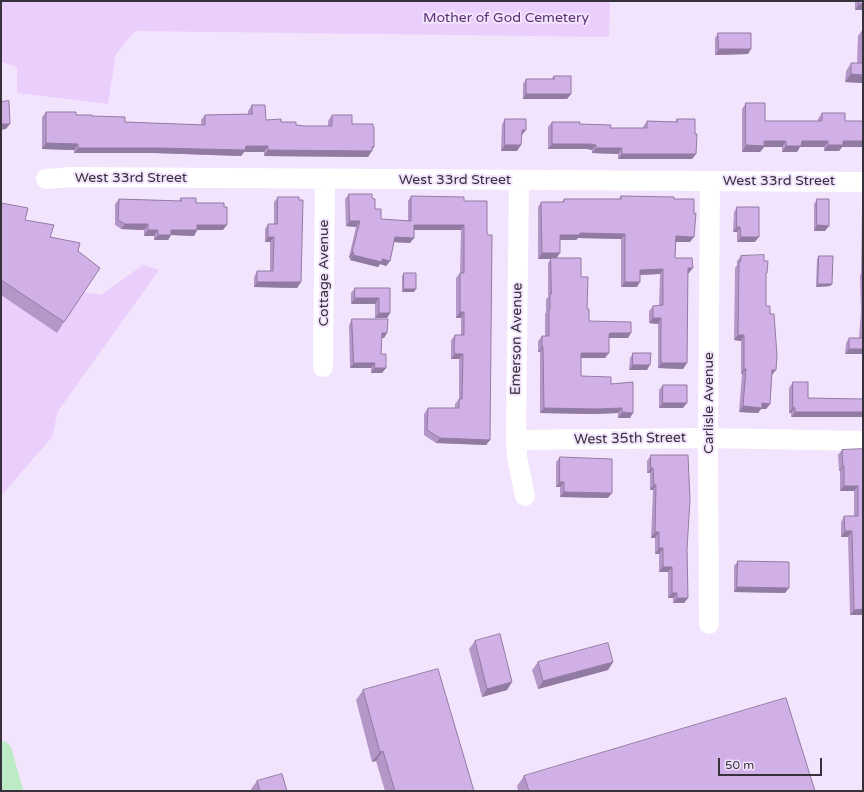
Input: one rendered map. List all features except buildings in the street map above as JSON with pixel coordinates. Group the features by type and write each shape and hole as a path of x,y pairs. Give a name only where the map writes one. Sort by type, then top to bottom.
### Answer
{"main road":[{"path":"1,752 12,791"}],"street":[{"name":"West 33rd Street","path":"46,179 79,177 863,182"},
{"name":"Cottage Avenue","path":"324,367 325,179"},
{"name":"Emerson Avenue","path":"519,180 516,440 517,457 525,496"},
{"name":"Carlisle Avenue","path":"709,624 708,438 710,181"},
{"name":"West 35th Street","path":"516,440 708,438 863,441"}],"green space":[{"name":"Mother of God Cemetery","path":"1,1 610,1 609,37 135,31 116,54 108,104 17,93 17,67 1,62"},
{"path":"143,265 159,270 58,411 52,437 1,496 1,288 62,289 101,295"}]}
